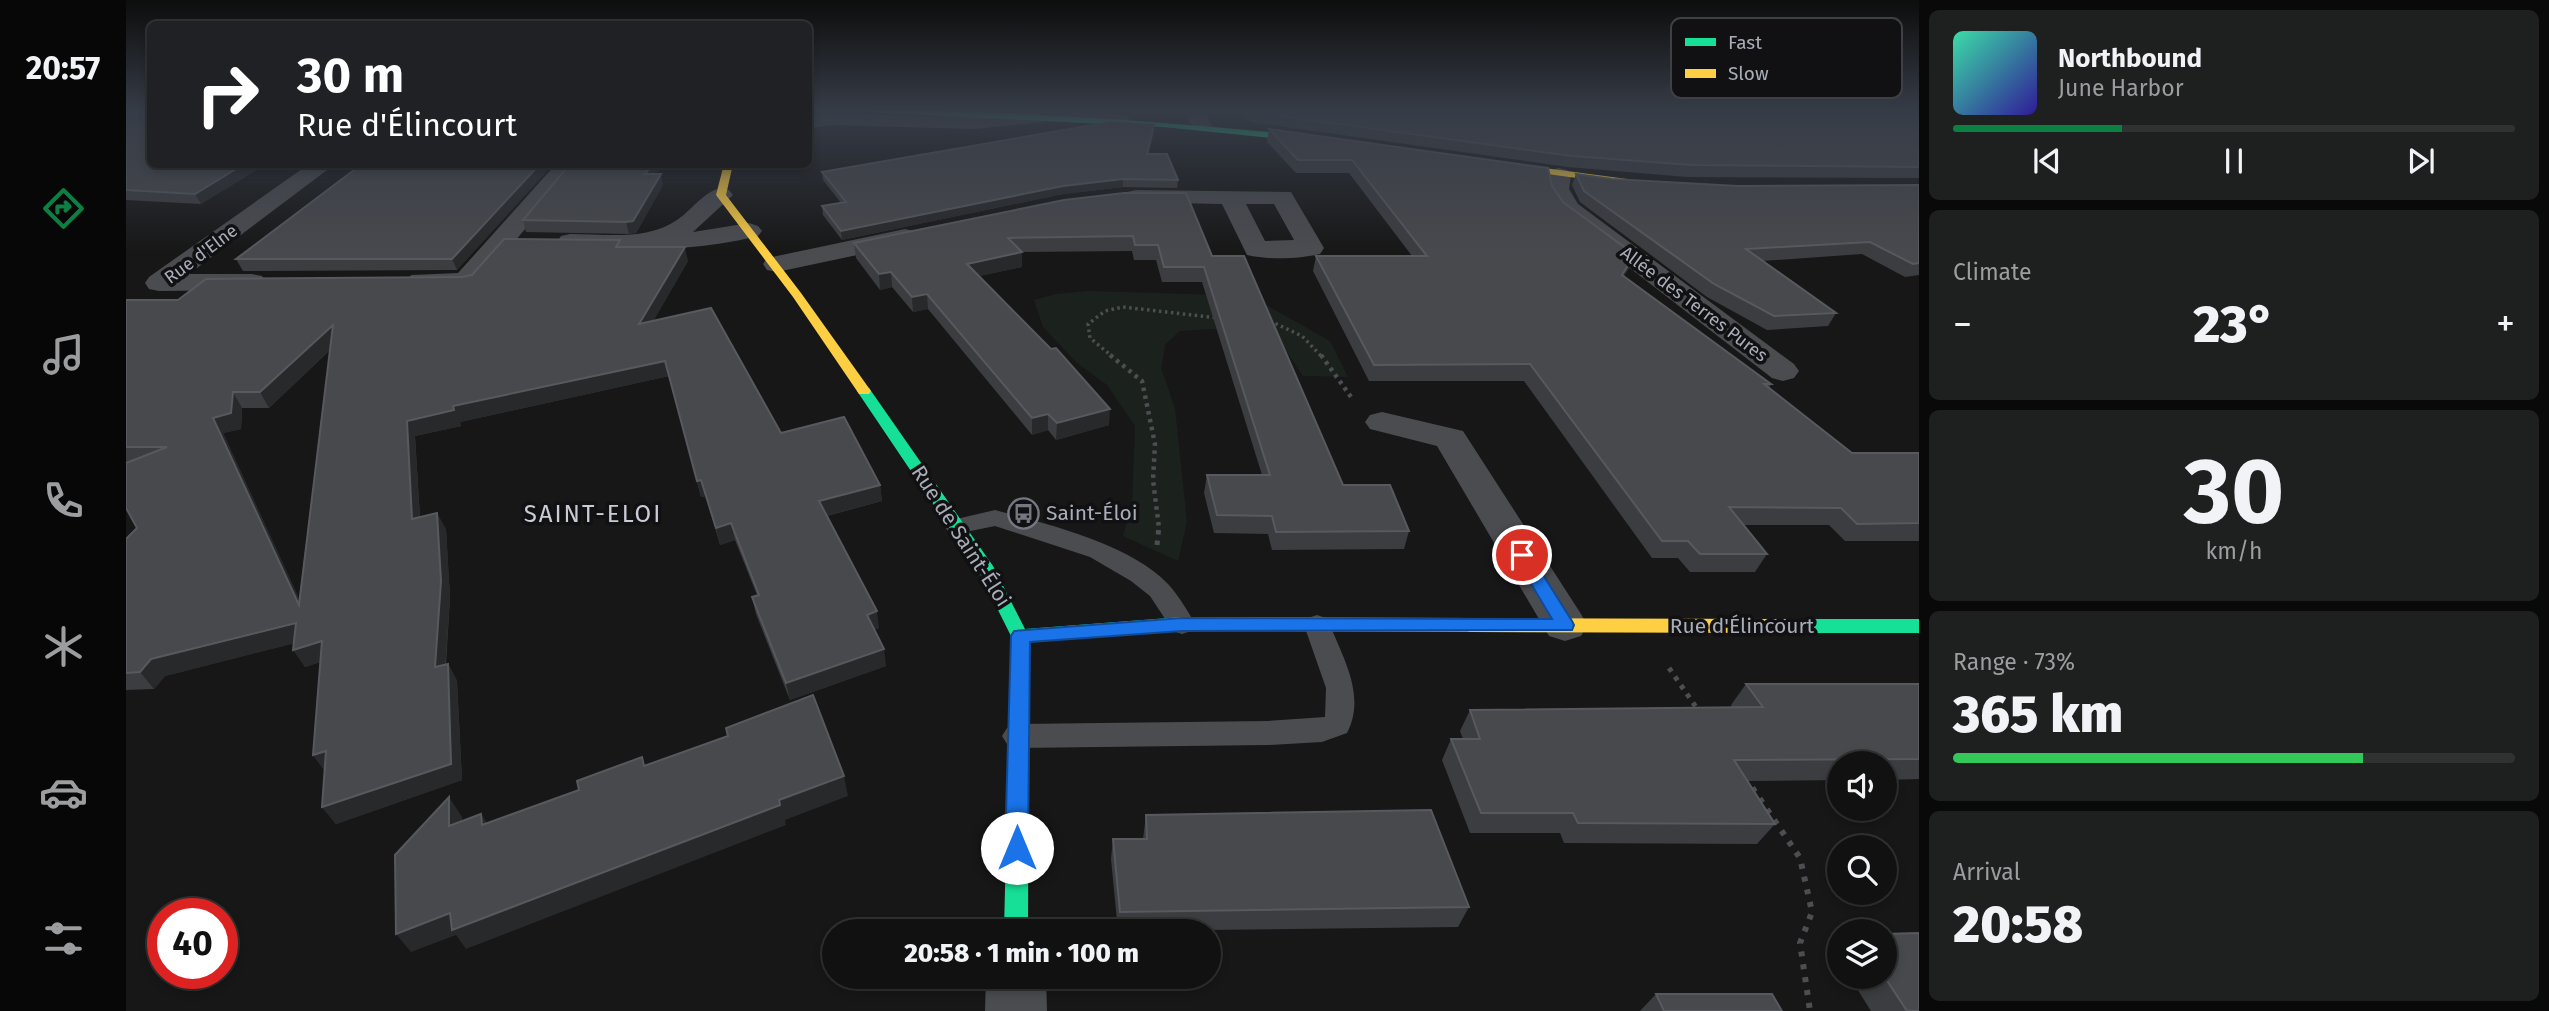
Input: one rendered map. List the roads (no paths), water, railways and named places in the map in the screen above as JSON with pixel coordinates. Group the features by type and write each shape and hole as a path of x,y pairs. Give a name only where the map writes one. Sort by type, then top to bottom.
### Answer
{"street":[{"path":"1482,162 1559,175 1649,184"},
{"name":"Rue d'Elne","path":"284,282 159,283 318,168"},
{"path":"396,281 466,281 565,168"},
{"path":"648,242 678,232 696,221 721,195 728,168"},
{"name":"Allée des Terres Pures","path":"1559,175 1556,183 1560,200 1569,209 1783,371"},
{"name":"Rue de Saint-Éloi","path":"721,195 777,264 1007,602 1020,636 1016,919"},
{"path":"1111,198 1231,198"},
{"path":"500,242 648,242 732,235 749,231"},
{"path":"777,264 927,232"},
{"path":"1382,422 1450,439 1565,625"},
{"name":"Rue d'Élincourt","path":"1020,636 1182,624 1919,625"},
{"path":"1016,989 1016,1011"}],"lane":[{"path":"956,526 995,518 1098,551 1140,575 1159,590 1182,624"},
{"path":"1017,736 1268,733 1322,730 1337,725 1343,712 1341,695 1317,625"}],"place":[{"name":"Saint-Éloi","path":"1023,513"}],"district":[{"name":"SAINT-ELOI","path":"593,514"}]}
